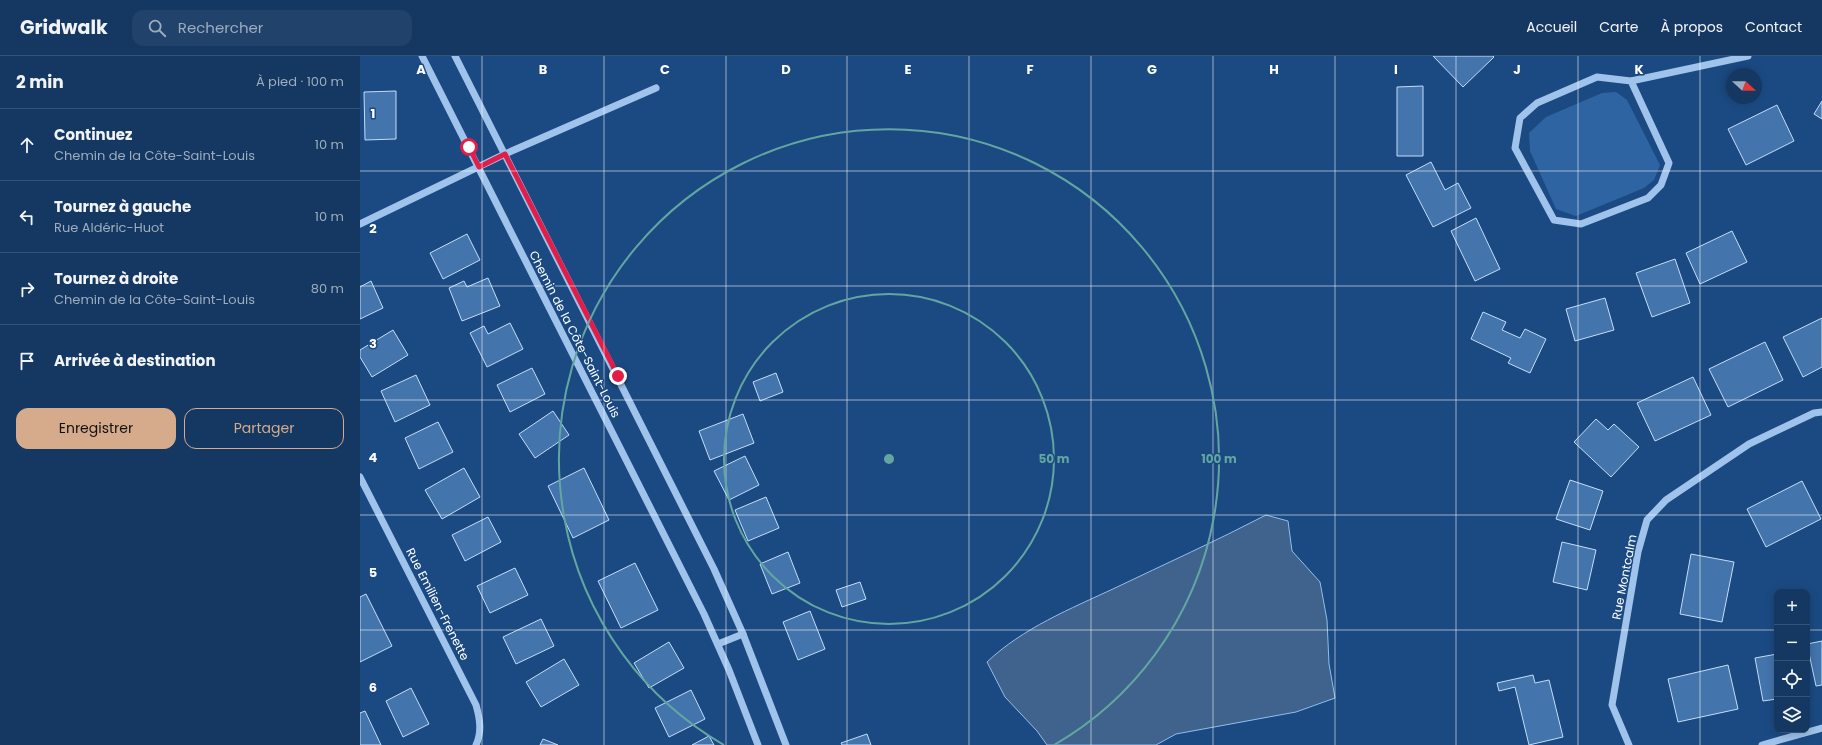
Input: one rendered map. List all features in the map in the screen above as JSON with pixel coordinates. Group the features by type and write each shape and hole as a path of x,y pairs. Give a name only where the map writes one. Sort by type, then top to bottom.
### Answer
{"street":[{"name":"Chemin de la Côte-Saint-Louis","path":"422,56 688,581 718,644 758,745"},
{"name":"Chemin de la Côte-Saint-Louis","path":"455,56 714,568 743,634 786,745"},
{"path":"1631,80 1669,163 1661,185 1648,198 1581,224 1554,220 1515,148 1520,118 1537,103 1597,77 1631,80 1748,56"},
{"path":"360,224 505,154 656,88"},
{"name":"Rue Montcalm","path":"1629,745 1612,706 1638,552 1647,520 1666,500 1749,444 1814,413 1822,412"},
{"name":"Rue Emilien-Frenette","path":"360,477 476,706 480,717 480,728 476,745"},
{"path":"718,644 743,634"},
{"path":"1762,745 1822,728"}],"shaded area":[{"path":"1616,92 1627,100 1660,165 1654,180 1644,188 1576,216 1556,209 1530,151 1529,133 1546,117 1602,93"},
{"path":"1266,515 1288,521 1292,551 1320,582 1327,620 1329,664 1335,698 1296,712 1176,734 1156,745 1047,745 1037,731 1005,697 987,662 1016,639 1031,629 1064,612"}],"building":[{"path":"1433,56 1493,56 1494,57 1463,87"},
{"path":"1423,86 1423,156 1397,156 1397,87"},
{"path":"396,91 396,139 365,140 364,92"},
{"path":"1822,101 1822,119 1814,114"},
{"path":"1777,105 1794,141 1746,165 1728,129"},
{"path":"1431,162 1445,190 1458,183 1471,208 1433,227 1406,175"},
{"path":"1476,218 1500,269 1475,281 1451,231"},
{"path":"1732,231 1747,262 1700,284 1686,253"},
{"path":"467,234 480,260 443,279 430,253"},
{"path":"1675,259 1690,303 1652,317 1636,273"},
{"path":"488,278 500,306 462,321 449,288 464,281 467,287"},
{"path":"371,281 383,308 360,319 360,287"},
{"path":"1605,298 1614,330 1575,341 1566,309"},
{"path":"1483,312 1506,322 1502,330 1520,338 1525,329 1546,339 1530,373 1508,363 1511,358 1471,339"},
{"path":"1822,318 1822,367 1803,377 1783,337"},
{"path":"510,323 523,349 487,367 470,333 484,326 488,334"},
{"path":"393,330 408,355 372,377 360,357 360,350"},
{"path":"1765,342 1783,380 1728,407 1709,369"},
{"path":"532,368 545,394 510,412 497,385"},
{"path":"776,373 783,392 760,401 753,382"},
{"path":"416,375 430,405 395,422 381,391"},
{"path":"1693,377 1711,415 1655,441 1637,403"},
{"path":"553,411 569,435 535,458 519,434"},
{"path":"743,414 754,443 710,460 699,431"},
{"path":"1596,419 1608,430 1614,424 1639,447 1611,477 1574,442"},
{"path":"438,422 453,452 419,469 405,438"},
{"path":"745,456 759,485 729,500 714,471"},
{"path":"464,468 480,497 442,519 425,490"},
{"path":"584,468 609,520 573,538 548,486"},
{"path":"1570,480 1603,491 1590,530 1556,519"},
{"path":"1802,481 1821,519 1766,547 1747,509"},
{"path":"766,497 779,528 748,541 735,510"},
{"path":"488,517 501,542 465,561 452,535"},
{"path":"1562,542 1596,550 1587,590 1553,582"},
{"path":"788,552 800,583 772,594 760,564"},
{"path":"1691,554 1734,562 1722,622 1680,614"},
{"path":"635,563 658,610 621,628 598,581"},
{"path":"515,568 528,595 490,613 477,586"},
{"path":"860,582 866,599 842,607 836,590"},
{"path":"366,594 392,646 360,662 360,597"},
{"path":"810,611 825,649 798,660 783,622"},
{"path":"541,619 554,646 516,664 503,637"},
{"path":"1822,641 1822,685 1816,686 1810,658 1810,643"},
{"path":"669,642 684,668 649,688 634,663"},
{"path":"1774,655 1774,699 1763,701 1755,658"},
{"path":"564,659 579,685 541,707 526,682"},
{"path":"1728,665 1738,709 1678,722 1668,679"},
{"path":"1533,675 1535,683 1549,680 1563,737 1529,745 1515,687 1499,691 1497,683"},
{"path":"411,688 429,724 403,737 386,701"},
{"path":"691,690 705,719 669,737 655,708"},
{"path":"365,711 381,745 360,745 360,713"},
{"path":"867,734 871,745 842,745 841,743"},
{"path":"709,736 714,745 692,745"},
{"path":"543,739 558,745 540,745"}],"route":[{"path":"469,147 479,167 505,154 618,376"}]}
